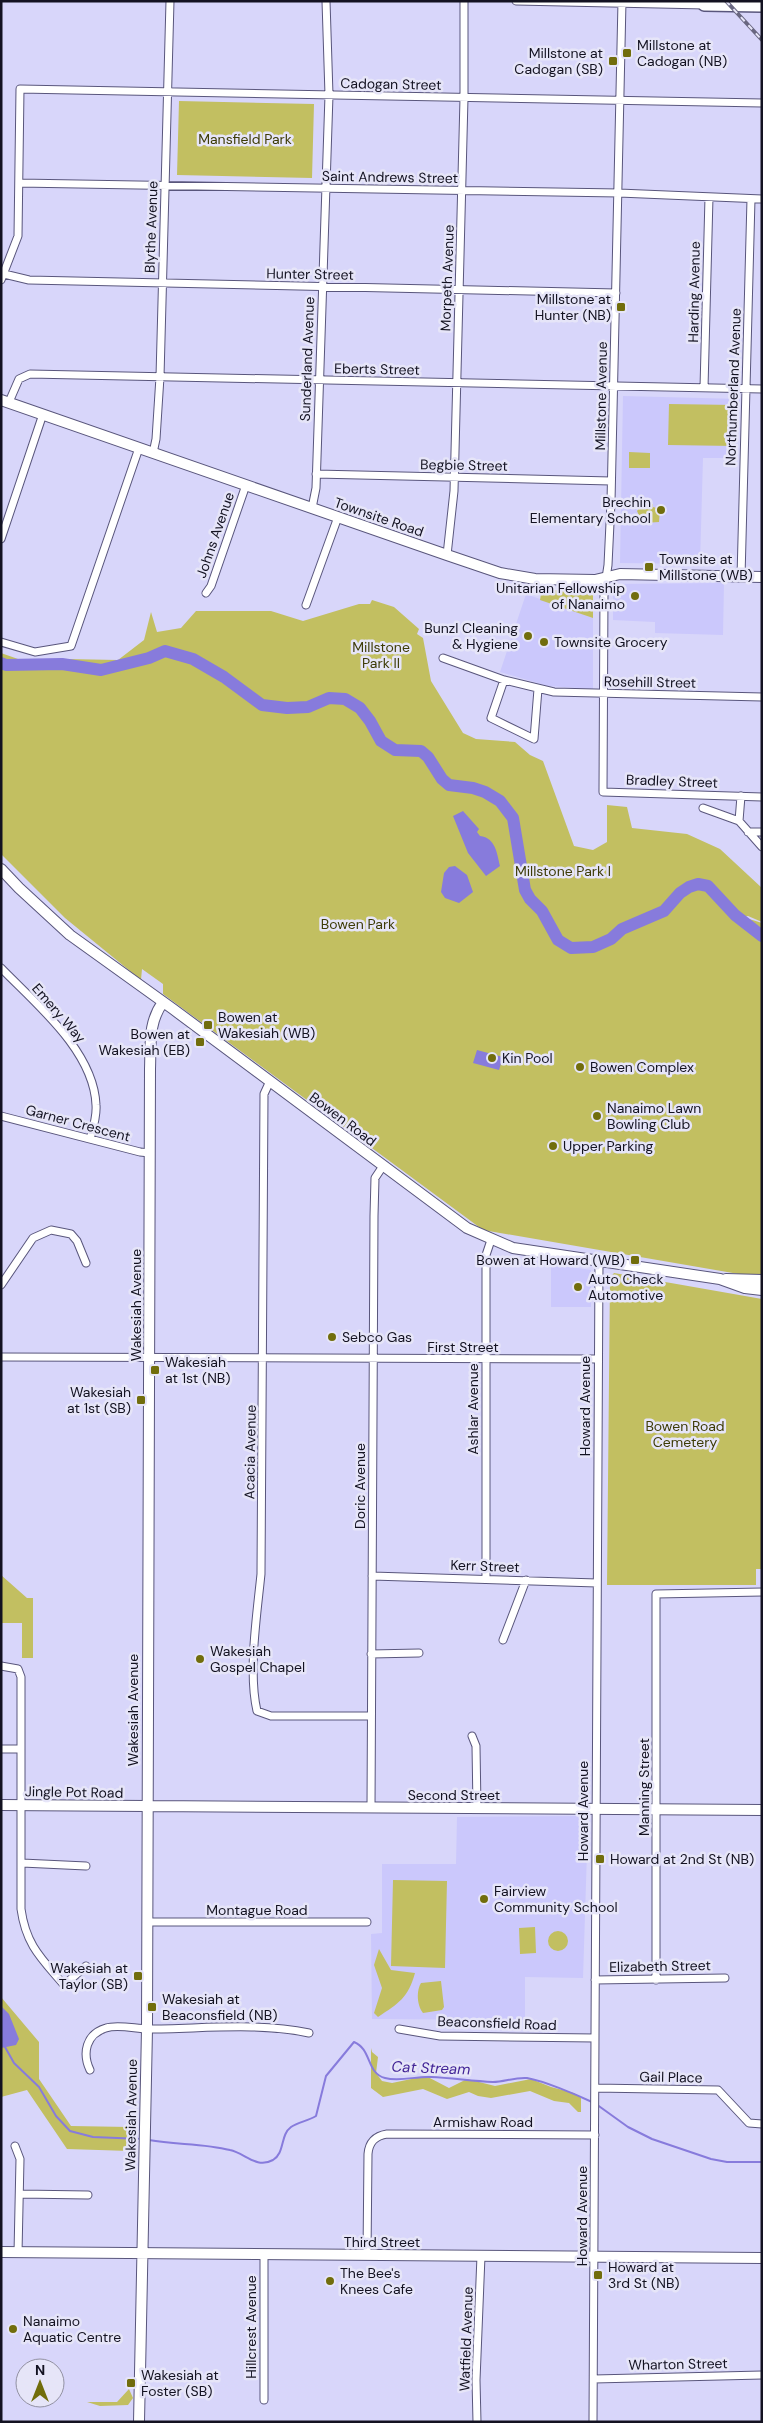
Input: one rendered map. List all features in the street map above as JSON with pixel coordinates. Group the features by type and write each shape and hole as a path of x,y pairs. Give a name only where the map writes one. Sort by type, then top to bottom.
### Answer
{"main road":[{"path":"708,3 762,6"},
{"name":"Townsite Road","path":"5,401 500,573 526,578 595,580 620,574 762,577"},
{"name":"Bowen Road","path":"1,868 19,888 70,935 270,1081 454,1220 491,1240 513,1248 720,1279 745,1288 762,1290"},
{"name":"Wakesiah Avenue","path":"139,2422 147,1922 151,1026 155,1013 163,1002"},
{"name":"Bowen Road","path":"720,1279 762,1280"},
{"name":"Jingle Pot Road","path":"1,1804 147,1806"},
{"name":"Second Street","path":"147,1806 762,1810"},
{"name":"Third Street","path":"1,2252 762,2258"}],"street":[{"name":"Blythe Avenue","path":"153,452 156,439 160,377 170,1"},
{"name":"Sunderland Avenue","path":"312,508 316,474 326,188 328,95 326,1"},
{"name":"Morpeth Avenue","path":"447,555 452,527 460,290 464,1"},
{"path":"516,1 708,3 725,1"},
{"name":"Millstone Avenue","path":"602,792 604,591 611,481 614,386 622,2"},
{"name":"Cadogan Street","path":"19,183 20,89 762,103"},
{"path":"2,277 18,236 19,183"},
{"name":"Saint Andrews Street","path":"19,183 619,193 762,199"},
{"name":"Harding Avenue","path":"704,388 709,197"},
{"name":"Northumberland Avenue","path":"741,577 751,199"},
{"name":"Hunter Street","path":"2,277 29,280 616,293"},
{"name":"Eberts Street","path":"5,401 17,382 27,374 762,389"},
{"path":"1,539 43,414"},
{"path":"1,642 35,652 71,646 139,448"},
{"name":"Begbie Street","path":"316,474 611,481"},
{"name":"Johns Avenue","path":"206,593 211,586 246,485"},
{"path":"306,605 338,517"},
{"name":"Rosehill Street","path":"444,658 504,680 538,689 603,694 762,697"},
{"path":"504,680 490,718 534,739 538,689"},
{"name":"Bradley Street","path":"602,792 762,797"},
{"path":"741,796 739,821 762,847"},
{"name":"Bradley Street","path":"703,808 739,821"},
{"path":"748,832 762,832"},
{"name":"Emery Way","path":"1,968 64,1034 82,1059 96,1100 96,1113 90,1139"},
{"name":"Acacia Avenue","path":"270,1081 264,1092 263,1102 261,1574 255,1644 254,1698 258,1711 271,1716 371,1716"},
{"name":"Garner Crescent","path":"1,1116 150,1153"},
{"name":"Doric Avenue","path":"371,1808 375,1181 383,1166"},
{"path":"1,1285 33,1238 51,1230 71,1234 77,1241 86,1263"},
{"name":"Ashlar Avenue","path":"486,1578 486,1255 491,1240"},
{"name":"Howard Avenue","path":"593,2422 599,1261"},
{"name":"First Street","path":"1,1357 597,1359"},
{"name":"Kerr Street","path":"372,1576 486,1578 597,1583"},
{"path":"503,1640 526,1580"},
{"name":"Manning Street","path":"656,1980 656,1594 762,1592"},
{"path":"371,1654 419,1653"},
{"path":"1,1666 11,1666 20,1673 21,1909 24,1929 30,1944 64,1985 86,1966"},
{"path":"472,1736 476,1746 477,1808"},
{"path":"1,1749 21,1749"},
{"path":"22,1863 86,1866"},
{"name":"Montague Road","path":"147,1922 367,1922"},
{"name":"Elizabeth Street","path":"595,1980 725,1978"},
{"path":"90,2070 84,2058 86,2045 96,2033 107,2027 146,2029 281,2027 308,2033"},
{"name":"Beaconsfield Road","path":"399,2029 440,2036 595,2038"},
{"name":"Gail Place","path":"595,2088 718,2090 749,2124 762,2124"},
{"name":"Armishaw Road","path":"367,2255 368,2154 373,2140 387,2134 595,2135"},
{"path":"15,2146 20,2159 18,2253"},
{"path":"20,2194 88,2195"},
{"name":"Hillcrest Avenue","path":"264,2255 264,2400"},
{"name":"Watfield Avenue","path":"477,2422 476,2380 481,2256"},
{"name":"Wharton Street","path":"594,2378 762,2374"}],"shaded area":[{"name":"Brechin Elementary School","path":"623,396 740,399 736,458 703,458 700,564 620,563"},
{"path":"724,583 723,635 655,633 655,622 613,620 613,584"},
{"path":"526,594 593,618 593,689 548,686 500,672"},
{"path":"463,811 479,829 477,832 480,836 493,843 497,852 500,866 486,876 468,853 453,816"},
{"path":"455,866 467,875 473,892 459,903 445,898 441,892 444,873 449,867"},
{"path":"477,1050 503,1057 499,1070 473,1063"},
{"path":"551,1264 591,1270 591,1307 551,1307"},
{"name":"Fairview Community School","path":"584,1816 588,1820 583,1978 525,1977 525,2020 372,2019 371,1934 382,1933 382,1864 456,1864 457,1817"},
{"path":"1,2006 9,2014 19,2039 16,2045 1,2048"}],"green space":[{"name":"Mansfield Park","path":"179,101 314,104 312,178 177,175"},
{"path":"669,404 735,405 734,446 668,445"},
{"path":"629,452 650,453 650,468 629,468"},
{"path":"643,503 653,504 653,507 660,509 659,522 648,522 641,518 637,511"},
{"path":"548,590 590,591 593,596 593,618 540,600 541,594"},
{"name":"Bowen Park","path":"372,600 394,607 419,629 417,634 423,638 431,681 463,733 476,739 515,742 530,755 543,761 574,846 593,850 607,842 607,805 627,807 632,828 687,834 720,849 762,888 762,922 748,916 743,917 762,923 762,1278 483,1230 163,994 163,984 142,969 141,980 65,918 1,854 1,653 18,659 45,662 66,659 118,660 144,640 151,612 157,632 181,628 196,611 271,611 303,621 359,604 370,604"},
{"name":"Bowen Road Cemetery","path":"614,1273 762,1299 762,1569 756,1569 756,1585 607,1585 610,1278"},
{"path":"1,1575 27,1598 33,1598 33,1658 22,1658 22,1623 1,1623"},
{"path":"393,1880 447,1881 445,1968 391,1966"},
{"path":"535,1927 536,1953 520,1954 519,1928"},
{"path":"558,1931 565,1934 568,1941 565,1948 558,1951 551,1948 548,1941 551,1934"},
{"path":"379,1949 391,1970 415,1973 402,1999 378,2017 374,2013 382,1988 374,1965"},
{"path":"441,1981 444,2007 442,2010 423,2013 419,2006 418,1998 418,1990 421,1983"},
{"path":"1,1997 39,2042 39,2079 71,2126 130,2127 130,2151 67,2149 27,2090 1,2097"},
{"path":"371,2048 372,2052 378,2057 376,2073 382,2081 392,2083 426,2076 449,2088 467,2079 495,2086 531,2079 574,2093 581,2098 581,2112 578,2112 569,2103 554,2101 530,2091 491,2098 469,2092 447,2099 423,2089 383,2097 371,2088"},
{"path":"129,2389 133,2398 128,2405 100,2406 87,2402 117,2402"}],"waterway":[{"path":"1,663 6,665 62,664 101,670 149,658 165,651 193,659 224,677 262,705 287,708 308,707 329,698 345,699 360,708 381,741 395,750 421,751 428,757 442,779 449,785 473,788 485,792 500,801 513,818 525,890 530,899 542,911 558,940 571,948 593,947 611,939 622,929 664,911 680,893 698,884 708,886 735,915 762,936"},
{"name":"Cat Stream","path":"149,2140 220,2148 261,2163 273,2160 277,2157 288,2130 294,2125 316,2116 326,2076 354,2042 364,2050 375,2071 385,2078 431,2077 493,2082 527,2078 551,2085 592,2102"},
{"name":"Cat Stream","path":"5,2047 14,2063 39,2087 56,2116 70,2131 93,2137 142,2139"},
{"name":"Cat Stream","path":"596,2104 628,2127 652,2139 711,2159 727,2162 762,2162"}],"railway":[{"path":"726,1 762,40"}],"place":[{"name":"Millstone at Cadogan (NB)","path":"627,53"},
{"name":"Millstone at Cadogan (SB)","path":"613,61"},
{"name":"Millstone at Hunter (NB)","path":"621,307"},
{"name":"Brechin Elementary School","path":"661,510"},
{"name":"Townsite at Millstone (WB)","path":"649,567"},
{"name":"Unitarian Fellowship of Nanaimo","path":"635,596"},
{"name":"Bunzl Cleaning & Hygiene","path":"528,636"},
{"name":"Townsite Grocery","path":"544,642"},
{"name":"Bowen at Wakesiah (WB)","path":"208,1025"},
{"name":"Bowen at Wakesiah (EB)","path":"200,1042"},
{"name":"Kin Pool","path":"492,1058"},
{"name":"Bowen Complex","path":"580,1067"},
{"name":"Nanaimo Lawn Bowling Club","path":"597,1116"},
{"name":"Upper Parking","path":"553,1146"},
{"name":"Bowen at Howard (WB)","path":"635,1260"},
{"name":"Auto Check Automotive","path":"578,1287"},
{"name":"Sebco Gas","path":"332,1337"},
{"name":"Wakesiah at 1st (NB)","path":"155,1370"},
{"name":"Wakesiah at 1st (SB)","path":"141,1400"},
{"name":"Wakesiah Gospel Chapel","path":"200,1659"},
{"name":"Howard at 2nd St (NB)","path":"600,1859"},
{"name":"Fairview Community School","path":"484,1899"},
{"name":"Wakesiah at Taylor (SB)","path":"138,1976"},
{"name":"Wakesiah at Beaconsfield (NB)","path":"152,2007"},
{"name":"Howard at 3rd St (NB)","path":"598,2275"},
{"name":"The Bee's Knees Cafe","path":"330,2281"},
{"name":"Nanaimo Aquatic Centre","path":"13,2329"},
{"name":"Wakesiah at Foster (SB)","path":"131,2383"}],"park label":[{"name":"Millstone Park II","path":"381,656"},
{"name":"Millstone Park I","path":"563,871"}]}
